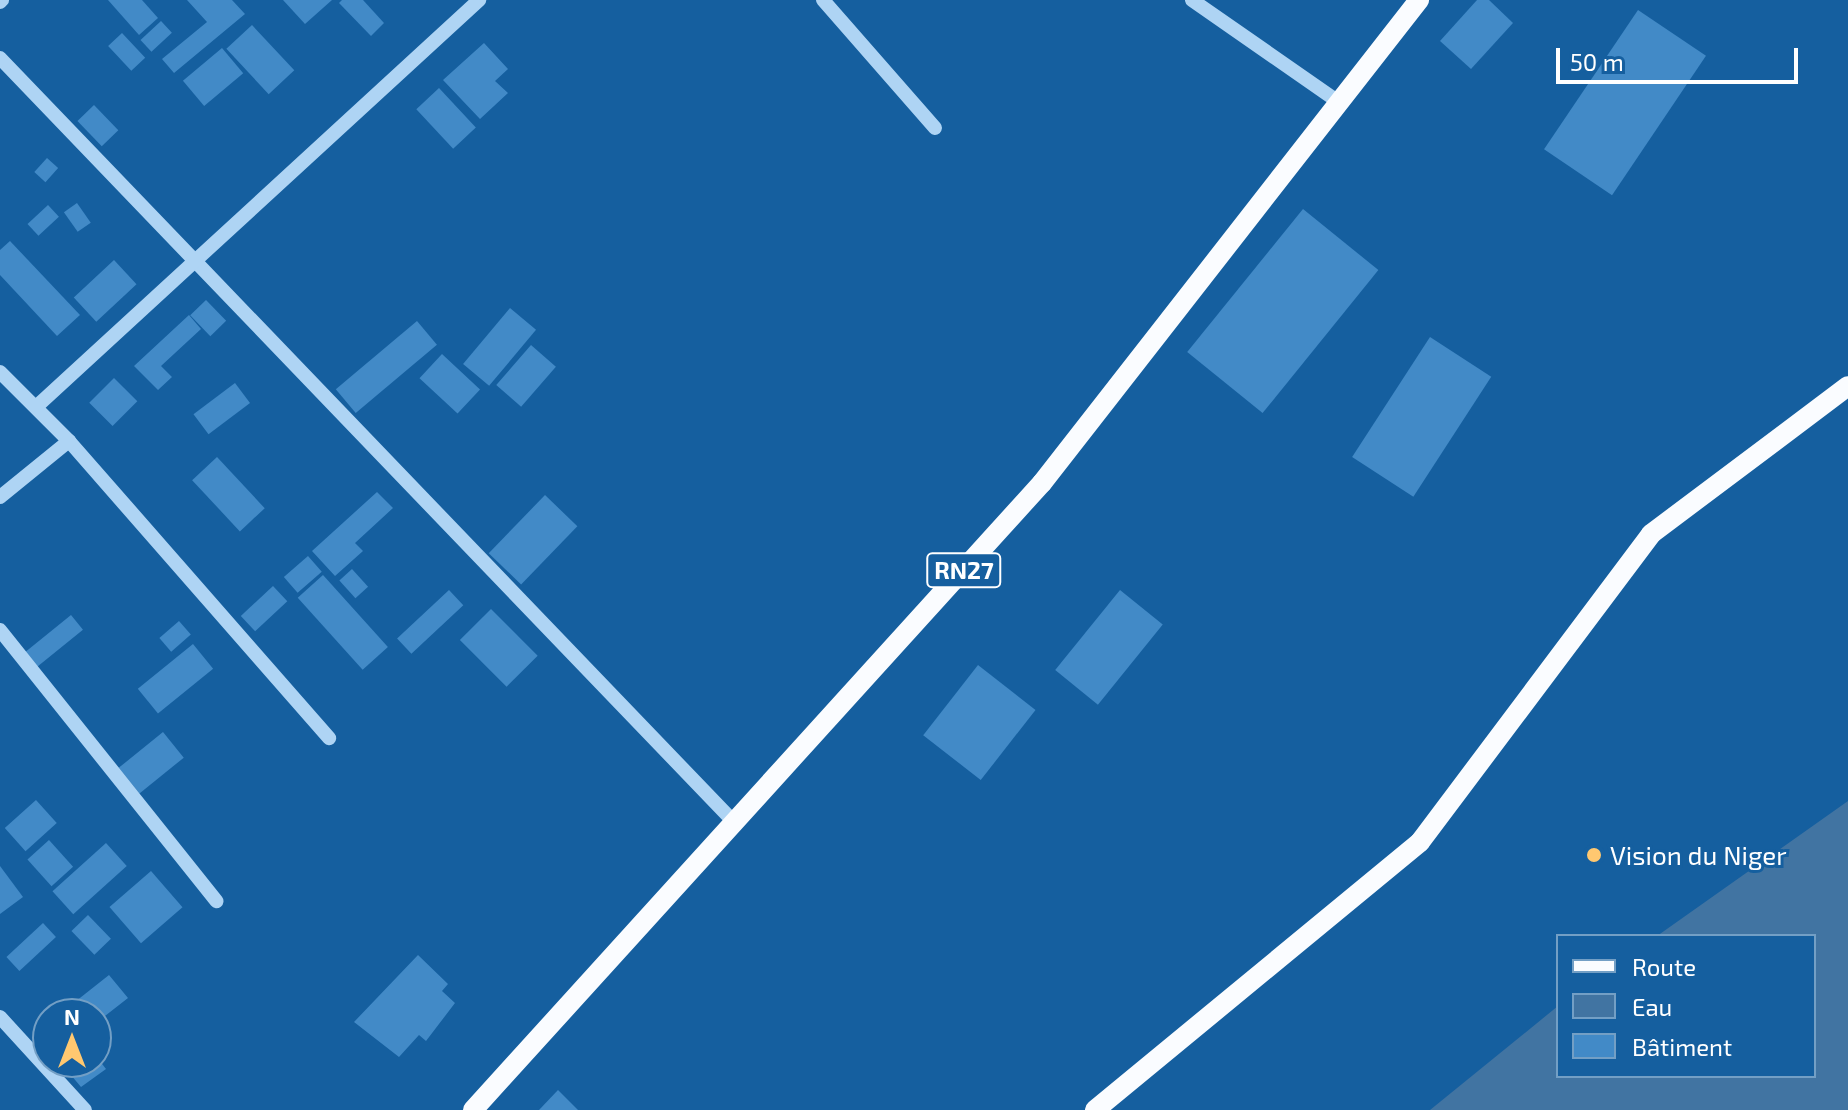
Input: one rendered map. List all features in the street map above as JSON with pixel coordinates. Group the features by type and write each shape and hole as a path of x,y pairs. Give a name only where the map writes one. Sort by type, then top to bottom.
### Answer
{"main road":[{"name":"RN27","path":"473,1110 1042,483 1419,0"},
{"path":"1095,1110 1420,842 1651,534 1848,386"}],"street":[{"path":"36,407 479,0"},
{"path":"823,0 935,128"},
{"path":"1192,0 1339,102"},
{"path":"0,58 735,823"},
{"path":"0,372 69,441 329,738"},
{"path":"0,497 69,441"},
{"path":"0,630 216,901"},
{"path":"0,1017 85,1110"}],"water":[{"path":"1848,801 1848,1110 1430,1110 1556,1008 1556,1078 1816,1078 1816,934 1660,934"}],"building":[{"path":"108,0 142,0 158,18 139,35"},
{"path":"187,0 232,0 245,14 174,73 162,59 207,22"},
{"path":"283,0 332,0 305,24"},
{"path":"342,0 363,0 384,23 371,36 339,3"},
{"path":"1477,0 1489,0 1513,23 1471,69 1440,41"},
{"path":"1638,10 1706,56 1612,195 1544,149"},
{"path":"161,21 172,33 151,52 141,40"},
{"path":"252,25 294,70 269,94 226,49"},
{"path":"122,33 145,58 131,71 108,46"},
{"path":"484,43 508,69 495,81 508,93 480,119 443,80"},
{"path":"222,48 243,73 204,106 183,81"},
{"path":"439,88 476,127 453,149 416,109"},
{"path":"94,105 118,130 102,146 77,121"},
{"path":"47,158 58,168 45,182 34,172"},
{"path":"77,203 91,223 78,232 64,212"},
{"path":"48,205 59,217 38,236 28,224"},
{"path":"1303,209 1378,270 1263,413 1187,352"},
{"path":"10,241 80,315 57,336 0,275 0,250"},
{"path":"114,260 137,284 96,322 74,298"},
{"path":"206,300 226,321 210,336 190,315"},
{"path":"510,308 536,330 489,386 463,364"},
{"path":"189,315 201,329 161,366 172,377 158,390 134,366"},
{"path":"417,321 437,345 356,413 336,389"},
{"path":"1430,337 1491,377 1413,497 1352,457"},
{"path":"531,345 556,367 521,407 496,385"},
{"path":"442,354 480,389 458,414 419,378"},
{"path":"114,378 137,401 113,426 89,403"},
{"path":"235,383 250,403 209,434 193,414"},
{"path":"217,457 265,508 240,531 192,480"},
{"path":"377,492 393,508 355,543 363,551 335,576 312,551"},
{"path":"545,495 577,526 521,585 489,553"},
{"path":"308,556 322,572 298,593 284,577"},
{"path":"352,569 368,587 355,598 339,580"},
{"path":"323,575 388,647 363,670 298,598"},
{"path":"273,586 287,601 255,631 241,616"},
{"path":"449,590 463,605 411,654 397,638"},
{"path":"1120,590 1163,625 1098,705 1055,670"},
{"path":"491,609 538,656 507,687 460,640"},
{"path":"71,615 83,630 35,669 23,654"},
{"path":"179,621 191,635 171,652 159,638"},
{"path":"193,644 213,669 158,714 138,689"},
{"path":"978,665 1036,710 981,780 923,735"},
{"path":"163,732 184,758 139,794 119,768"},
{"path":"36,800 57,823 26,851 5,828"},
{"path":"49,840 73,867 52,886 27,859"},
{"path":"106,843 127,866 73,914 52,891"},
{"path":"0,866 23,897 0,914"},
{"path":"151,871 182,907 141,943 109,907"},
{"path":"88,915 111,939 94,955 71,931"},
{"path":"43,923 56,937 19,971 6,957"},
{"path":"418,955 448,984 442,991 455,1003 426,1041 419,1035 399,1057 354,1022"},
{"path":"109,975 128,998 112,1010 112,998 80,998"},
{"path":"73,1078 94,1078 81,1087"},
{"path":"558,1090 578,1110 539,1110"}],"place":[{"name":"Vision du Niger","path":"1594,855"}]}
